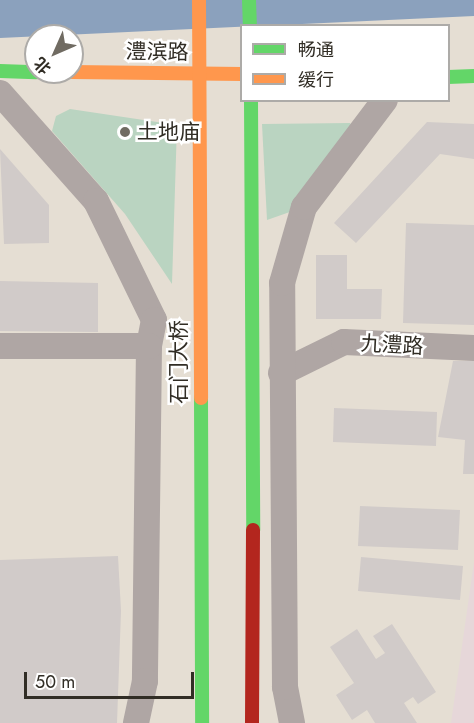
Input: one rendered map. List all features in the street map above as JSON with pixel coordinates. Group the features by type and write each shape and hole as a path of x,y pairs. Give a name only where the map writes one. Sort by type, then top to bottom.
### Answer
{"main road":[{"name":"石门大桥","path":"199,0 202,723"},
{"path":"249,0 250,24"},
{"path":"0,71 24,72"},
{"name":"澧滨路","path":"84,72 240,74"},
{"path":"450,77 474,76"},
{"path":"251,102 255,288 252,723"}],"street":[{"path":"0,93 96,201 154,320 149,346 145,681 136,723"},
{"path":"292,723 285,687 282,282 304,207 383,102"},
{"name":"九澧路","path":"282,373 344,342 474,348"},
{"path":"0,346 149,346"}],"shaded area":[{"path":"474,562 474,723 451,723"}],"green space":[{"path":"70,109 177,125 172,284 125,214 52,131 56,116"},
{"path":"350,123 354,130 304,207 267,220 262,124"}],"water":[{"path":"0,0 474,0 474,16 302,24 240,24 240,27 84,34 84,24 24,24 24,37 0,38"}],"building":[{"path":"427,122 474,124 474,159 440,154 356,243 334,223"},
{"path":"0,149 49,205 49,243 4,244"},
{"path":"406,223 474,225 474,325 403,323"},
{"path":"316,255 347,255 347,289 382,289 381,319 316,319"},
{"path":"0,281 98,283 98,332 0,331"},
{"path":"453,361 474,361 474,474 463,474 465,440 438,437"},
{"path":"334,408 437,412 436,446 333,442"},
{"path":"360,506 460,510 458,550 358,546"},
{"path":"118,556 121,611 117,723 0,723 0,560"},
{"path":"361,557 463,566 460,600 358,591"},
{"path":"392,624 436,692 418,704 413,697 404,703 417,723 375,723 367,710 352,720 336,695 354,683 330,647 357,629 376,659 385,653 373,636"}],"traffic: fast":[{"path":"249,0 250,24"},
{"path":"0,71 24,72"},
{"path":"450,77 474,76"},
{"path":"251,102 253,530"},
{"path":"201,398 202,723"}],"traffic: slow":[{"path":"199,0 201,398"},
{"path":"84,72 240,74"}],"traffic: jam":[{"path":"252,723 253,530"}],"place":[{"name":"土地庙","path":"125,132"}]}
